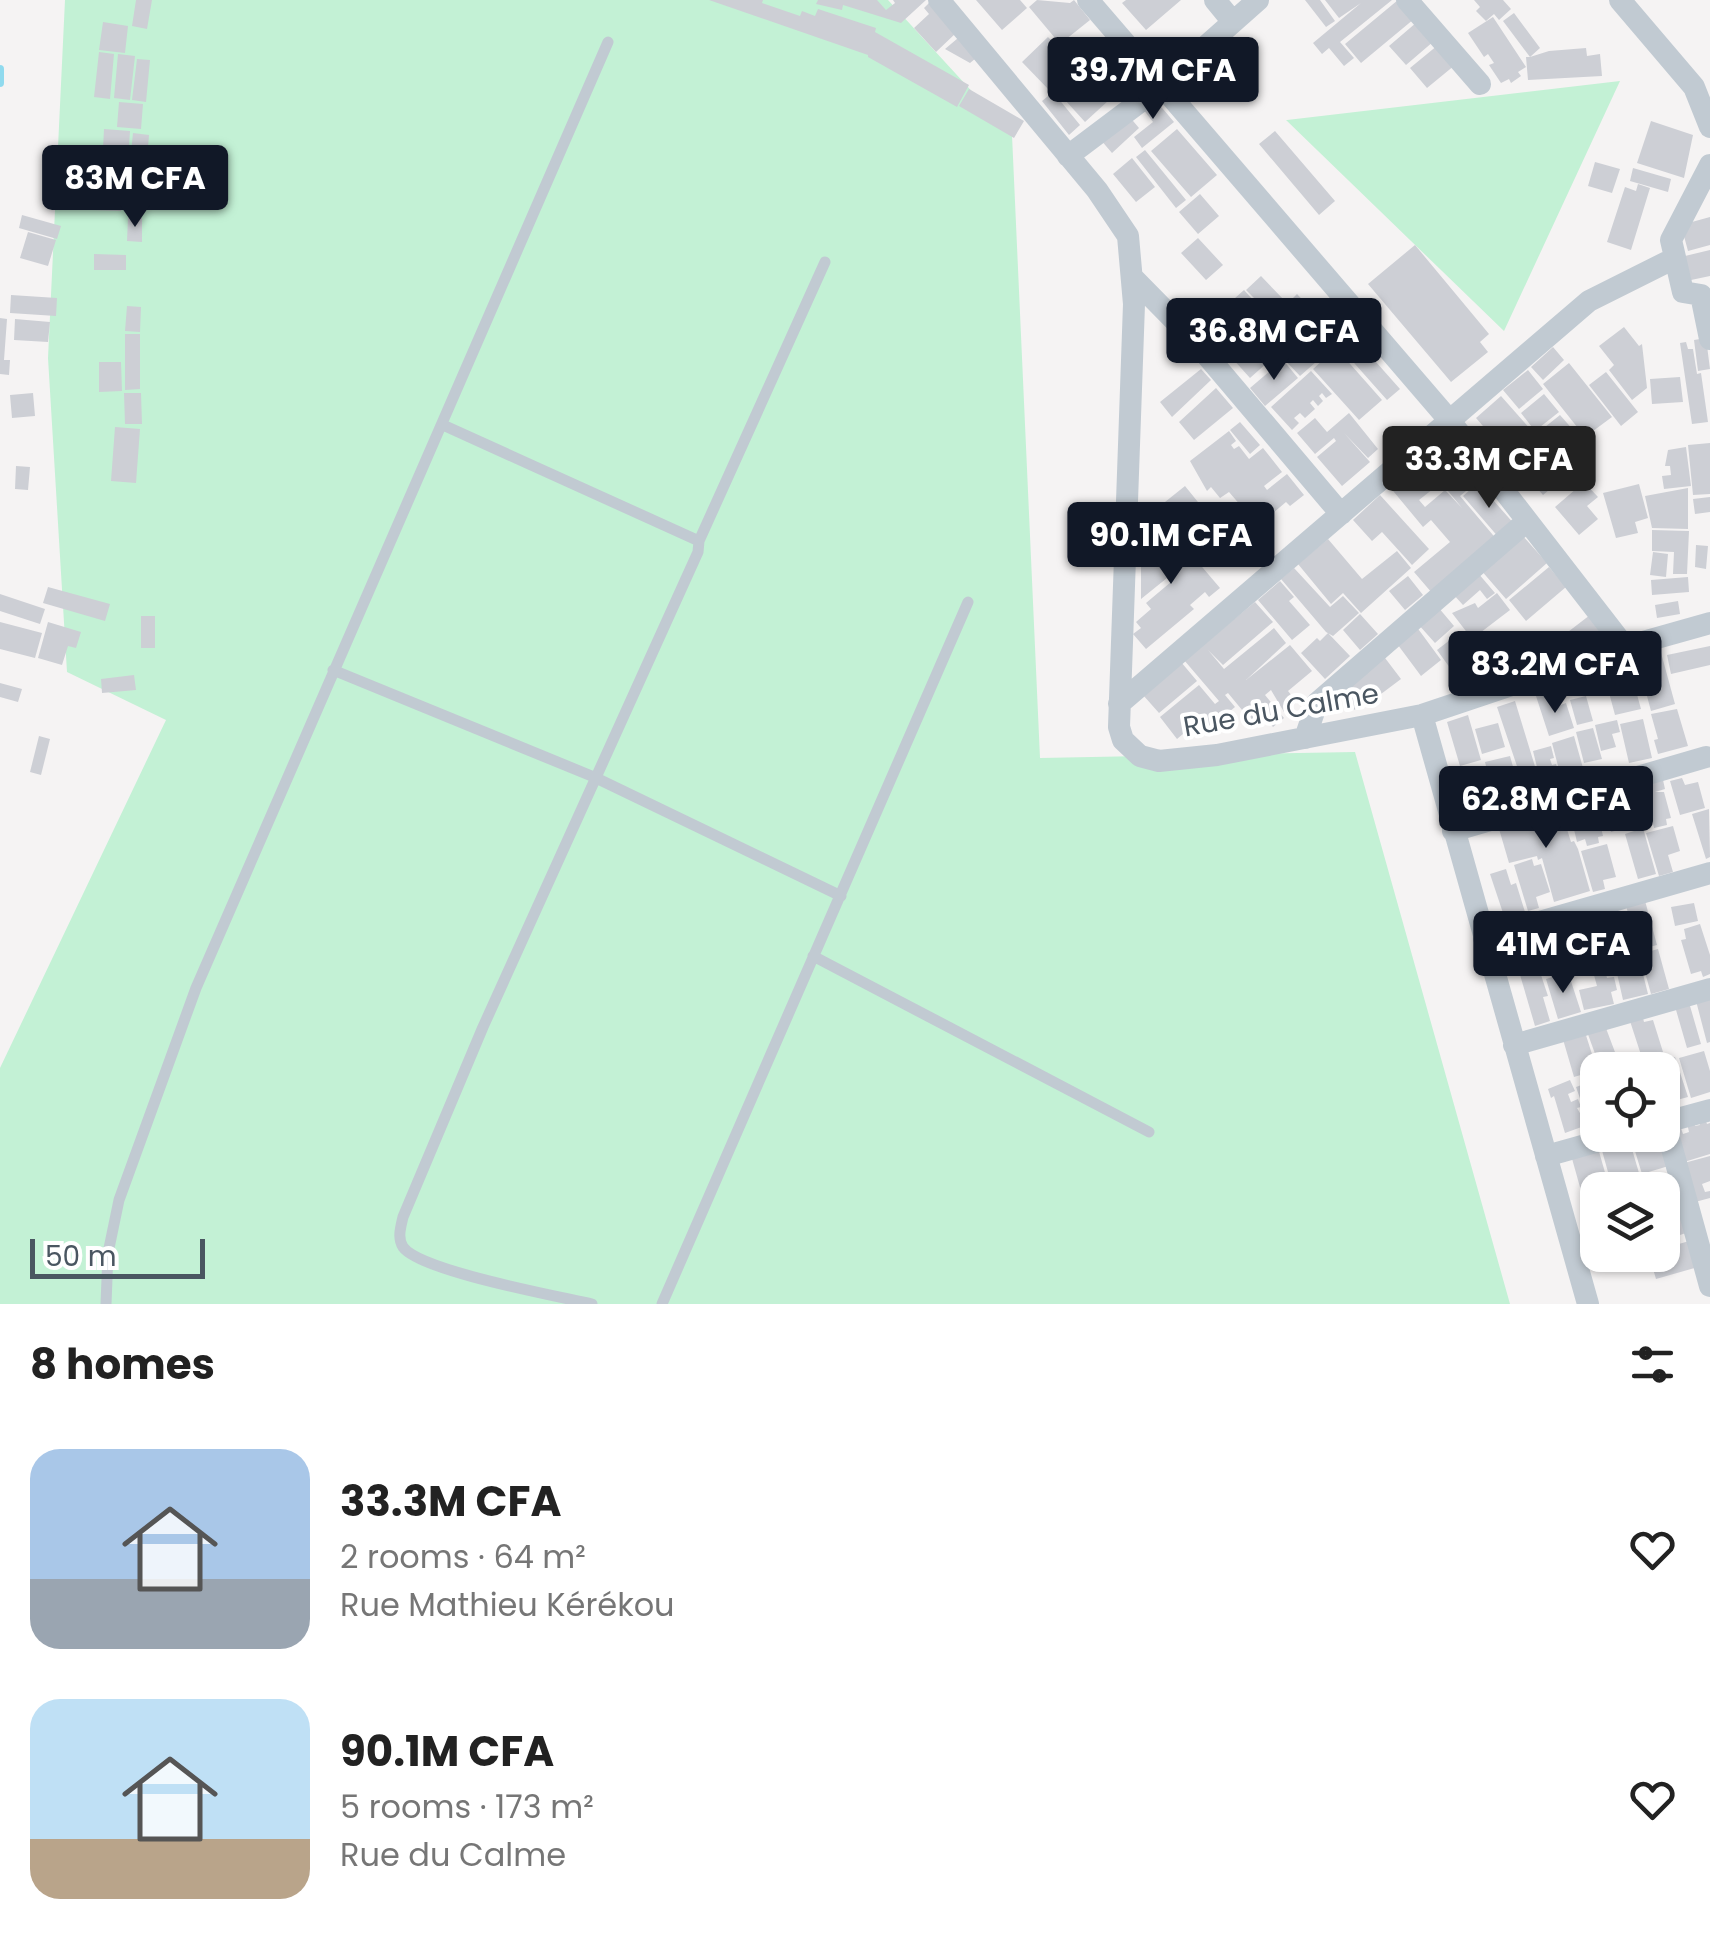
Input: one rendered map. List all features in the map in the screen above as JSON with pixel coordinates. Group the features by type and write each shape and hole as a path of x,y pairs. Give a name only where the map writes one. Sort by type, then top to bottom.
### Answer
{"street":[{"name":"Rue du Calme","path":"939,0 1097,190 1128,236 1134,278 1120,704 1122,740 1140,756 1159,761 1217,756 1422,715 1625,647 1710,623"},
{"path":"1088,0 1450,420 1625,647"},
{"path":"1214,0 1233,22"},
{"path":"1068,156 1161,86 1258,0"},
{"path":"1407,0 1480,84"},
{"path":"1620,0 1694,88 1710,128"},
{"path":"1710,165 1671,240 1682,292 1701,296 1710,339"},
{"path":"1120,704 1589,301 1675,258"},
{"path":"1134,278 1192,338 1341,514"},
{"path":"1305,738 1318,702 1527,521"},
{"path":"1422,715 1588,1304"},
{"path":"1453,831 1706,757"},
{"path":"1484,938 1710,873"},
{"path":"1514,1045 1710,989"},
{"path":"1680,1118 1710,1110"},
{"path":"1546,1156 1580,1146"},
{"path":"1676,1152 1700,1208 1710,1286"}],"lane":[{"path":"106,1304 108,1253 119,1200 196,988 608,42"},
{"path":"592,1304 444,1268 416,1257 402,1246 399,1234 403,1216 483,1026 825,262"},
{"path":"443,425 699,541"},
{"path":"662,1304 968,602"},
{"path":"333,670 594,778 841,896"},
{"path":"813,956 1149,1132"}],"green space":[{"path":"65,0 888,0 1012,135 1040,758 1355,752 1510,1304 0,1304 0,1068 166,720 67,672 48,358"},
{"path":"1620,81 1504,331 1286,120 1287,120"}],"building":[{"path":"136,0 152,0 147,29 132,26"},
{"path":"709,0 763,0 762,3 800,16 802,11 815,16 818,9 876,28 875,32 969,85 957,107 868,55"},
{"path":"818,0 877,0 886,10 895,3 893,0 926,0 901,23 843,5 842,10 816,4"},
{"path":"976,0 1020,0 1027,8 1002,30"},
{"path":"1037,0 1074,0 1090,20 1060,44 1029,7"},
{"path":"1181,0 1146,30 1122,3"},
{"path":"1305,0 1320,0 1335,21 1326,27"},
{"path":"1325,0 1392,0 1340,42 1354,58 1344,66 1329,48 1322,54 1313,43 1361,3 1339,18"},
{"path":"1398,0 1414,19 1361,63 1345,44"},
{"path":"1474,0 1503,0 1511,9 1499,20 1494,14 1486,21 1476,11 1480,7"},
{"path":"929,3 956,33 936,52 914,28 929,14 924,8"},
{"path":"1514,13 1540,48 1530,57 1503,21"},
{"path":"1493,17 1526,67 1511,83 1509,79 1501,83 1489,65 1494,63 1488,54 1484,57 1468,33"},
{"path":"103,22 128,26 125,53 99,50"},
{"path":"1417,22 1434,41 1406,65 1389,46"},
{"path":"964,33 981,54 970,63 945,49"},
{"path":"1048,37 1075,65 1049,90 1022,62"},
{"path":"1438,45 1455,65 1427,88 1410,68"},
{"path":"1586,48 1587,56 1600,54 1602,76 1528,80 1526,57"},
{"path":"99,52 114,54 110,99 94,97"},
{"path":"118,54 135,56 130,100 114,98"},
{"path":"137,59 150,60 146,102 132,100"},
{"path":"1079,68 1108,101 1085,122 1055,89"},
{"path":"969,89 1024,121 1014,138 959,106"},
{"path":"1053,92 1080,125 1069,135 1042,101"},
{"path":"1152,96 1174,122 1142,148 1134,137 1153,122 1140,105"},
{"path":"119,102 143,104 141,129 117,127"},
{"path":"1128,115 1139,128 1112,153 1100,139"},
{"path":"1651,121 1693,135 1684,178 1637,163"},
{"path":"104,129 130,131 126,191 101,189"},
{"path":"1177,129 1217,175 1191,197 1151,151"},
{"path":"1275,131 1335,201 1319,215 1259,144"},
{"path":"133,133 149,135 144,196 127,194"},
{"path":"1145,150 1186,200 1176,208 1136,157"},
{"path":"1132,158 1155,187 1136,202 1113,174"},
{"path":"1595,162 1620,169 1612,193 1588,186"},
{"path":"1633,168 1671,179 1668,192 1630,181"},
{"path":"1638,184 1650,188 1631,250 1607,242 1625,187 1636,191"},
{"path":"92,192 121,193 121,211 91,210"},
{"path":"1200,194 1219,216 1198,234 1179,212"},
{"path":"22,215 61,226 57,239 19,228"},
{"path":"1710,217 1710,245 1688,251 1681,225"},
{"path":"128,218 142,218 142,242 127,241"},
{"path":"28,232 56,240 48,266 20,258"},
{"path":"1198,238 1223,265 1206,280 1181,253"},
{"path":"1415,245 1489,334 1480,342 1488,352 1451,382 1368,284"},
{"path":"1710,250 1710,276 1691,280 1685,256"},
{"path":"94,254 126,255 126,270 94,270"},
{"path":"1261,276 1284,300 1270,314 1246,290"},
{"path":"1244,290 1291,342 1279,354 1277,351 1273,359 1225,307"},
{"path":"1297,294 1318,316 1295,338 1274,317"},
{"path":"11,295 57,298 56,316 10,313"},
{"path":"127,306 141,307 140,332 125,331"},
{"path":"1223,312 1268,362 1250,378 1205,328"},
{"path":"0,318 7,319 4,360 10,360 9,375 0,374"},
{"path":"15,319 50,322 48,342 14,340"},
{"path":"1624,327 1639,346 1642,344 1647,388 1632,400 1609,370 1614,365 1599,346"},
{"path":"1317,331 1332,348 1300,376 1282,357"},
{"path":"125,334 140,334 140,389 125,390"},
{"path":"1352,335 1400,389 1387,400 1339,346"},
{"path":"1706,338 1710,369 1698,371 1694,340"},
{"path":"1686,342 1688,349 1693,349 1697,374 1701,373 1708,422 1692,424 1680,343"},
{"path":"1553,347 1564,360 1543,380 1531,367"},
{"path":"1336,348 1382,400 1359,420 1313,369"},
{"path":"1283,360 1298,378 1265,406 1250,388"},
{"path":"99,362 121,362 122,391 99,392"},
{"path":"1569,363 1612,417 1585,437 1543,384"},
{"path":"1201,369 1211,380 1172,417 1160,402"},
{"path":"1528,370 1543,389 1519,409 1503,390"},
{"path":"1311,371 1332,394 1326,398 1322,393 1319,396 1323,401 1318,406 1313,400 1310,403 1315,409 1305,418 1300,413 1294,418 1299,423 1292,430 1271,407"},
{"path":"1606,372 1638,412 1621,426 1589,385"},
{"path":"1680,377 1683,402 1652,404 1650,379"},
{"path":"1216,388 1233,408 1194,440 1179,422"},
{"path":"33,393 35,416 12,418 10,395"},
{"path":"124,393 141,393 142,424 125,424"},
{"path":"1544,394 1559,412 1535,431 1521,413"},
{"path":"1501,396 1569,473 1543,495 1476,418"},
{"path":"1349,413 1378,449 1368,458 1344,433 1370,462 1342,486 1317,457 1336,441 1334,438 1315,454 1297,433 1315,418 1327,432"},
{"path":"1560,415 1589,448 1569,465 1540,431"},
{"path":"1240,422 1260,445 1250,454 1230,430"},
{"path":"115,427 140,429 136,483 111,481"},
{"path":"1229,431 1236,441 1231,445 1234,449 1239,446 1249,459 1263,448 1282,472 1264,486 1267,490 1287,474 1304,495 1290,506 1286,502 1266,519 1270,523 1261,529 1229,492 1220,498 1211,487 1207,491 1190,461"},
{"path":"1444,440 1478,481 1460,496 1498,541 1432,593 1414,572 1450,542 1431,520 1423,527 1389,486 1419,462 1438,485 1419,500 1425,507 1445,490 1462,508 1421,458"},
{"path":"1710,443 1710,494 1693,495 1688,445"},
{"path":"1686,447 1691,486 1664,489 1662,476 1671,475 1670,466 1665,466 1668,450"},
{"path":"16,466 30,467 28,490 15,489"},
{"path":"1584,482 1598,497 1587,506 1598,519 1579,535 1555,507"},
{"path":"1478,483 1516,526 1500,539 1463,496"},
{"path":"1639,484 1648,518 1635,522 1638,533 1616,538 1603,493"},
{"path":"1185,486 1202,507 1195,512 1205,524 1191,534 1165,502"},
{"path":"1688,488 1688,529 1652,528 1645,496"},
{"path":"1380,495 1429,549 1412,565 1382,532 1372,541 1353,520"},
{"path":"1710,497 1710,512 1695,514 1693,499"},
{"path":"1171,522 1190,545 1186,548 1220,588 1209,597 1205,592 1190,605 1194,609 1146,649 1133,634 1141,628 1136,622 1151,609 1146,603 1171,582 1167,578 1141,599 1141,566 1168,544 1159,532"},
{"path":"1652,530 1689,531 1687,574 1673,574 1674,552 1652,551"},
{"path":"1521,534 1547,563 1506,599 1480,569"},
{"path":"1328,539 1362,579 1397,551 1411,568 1361,613 1343,593 1331,604 1298,564"},
{"path":"1696,545 1708,546 1706,569 1695,567"},
{"path":"1653,552 1668,554 1666,577 1650,575"},
{"path":"1549,567 1566,587 1526,621 1509,600"},
{"path":"1294,568 1330,607 1343,596 1359,613 1333,636 1326,632 1281,579"},
{"path":"1478,573 1495,593 1487,599 1480,590 1463,605 1453,594"},
{"path":"1408,576 1423,595 1405,610 1389,591"},
{"path":"1688,577 1689,592 1652,595 1651,580"},
{"path":"1280,581 1294,597 1289,601 1310,625 1292,640 1258,600"},
{"path":"48,587 110,604 105,621 43,603"},
{"path":"1497,593 1510,610 1472,639 1452,613 1475,603 1478,608"},
{"path":"0,594 45,609 40,624 0,611"},
{"path":"1678,601 1680,614 1657,618 1655,605"},
{"path":"1255,602 1273,622 1223,665 1208,650 1224,669 1274,628 1286,643 1246,680 1290,645 1312,671 1288,691 1297,702 1284,712 1271,690 1265,695 1284,718 1273,727 1267,720 1257,728 1228,693 1225,695 1235,707 1211,727 1203,717 1177,739 1160,717 1199,685 1215,704 1219,701 1184,660"},
{"path":"1438,607 1454,626 1435,643 1418,624"},
{"path":"1360,614 1378,634 1360,650 1343,630"},
{"path":"1590,615 1602,631 1561,658 1551,645"},
{"path":"141,616 155,616 155,648 141,648"},
{"path":"0,622 42,633 35,658 0,649"},
{"path":"48,622 81,632 76,648 68,646 62,665 38,658"},
{"path":"1416,626 1441,660 1421,676 1395,641"},
{"path":"1484,632 1497,649 1458,679 1437,650 1459,633 1467,644"},
{"path":"1328,633 1350,656 1325,679 1301,653"},
{"path":"1710,646 1710,665 1671,674 1667,655"},
{"path":"1660,649 1675,704 1651,711 1636,655"},
{"path":"1496,652 1509,669 1479,676 1474,669"},
{"path":"1382,654 1401,679 1354,710 1337,688"},
{"path":"1181,662 1197,681 1159,713 1143,695"},
{"path":"1636,666 1642,689 1636,691 1641,709 1615,715 1604,674"},
{"path":"134,675 136,690 102,693 101,679"},
{"path":"0,683 22,689 18,702 0,697"},
{"path":"1547,693 1552,708 1566,703 1574,728 1549,736 1536,696"},
{"path":"1586,696 1593,721 1577,725 1570,700"},
{"path":"1515,701 1537,773 1521,778 1497,707"},
{"path":"1677,709 1688,746 1658,754 1651,714"},
{"path":"1468,715 1481,760 1460,766 1447,722"},
{"path":"1643,719 1652,758 1629,763 1620,724"},
{"path":"1617,720 1620,732 1612,734 1616,747 1601,751 1595,725"},
{"path":"1498,723 1505,747 1482,754 1475,729"},
{"path":"1593,728 1602,759 1584,763 1576,732"},
{"path":"39,736 50,739 41,775 30,772"},
{"path":"1574,736 1585,775 1562,781 1552,743"},
{"path":"1551,746 1554,758 1550,759 1559,774 1540,779 1533,751"},
{"path":"1510,756 1517,781 1500,786 1513,784 1517,798 1486,806 1481,788 1499,782 1490,783 1485,762"},
{"path":"1475,766 1481,787 1464,792 1458,770"},
{"path":"1682,778 1685,785 1698,782 1705,808 1680,815 1670,781"},
{"path":"1663,780 1665,789 1655,792 1664,792 1671,818 1666,819 1667,825 1654,828 1652,819 1645,821 1636,787"},
{"path":"1616,789 1625,828 1611,832 1602,792"},
{"path":"1548,807 1555,830 1566,826 1578,849 1590,891 1554,902 1542,858 1509,863 1497,822"},
{"path":"1709,809 1710,857 1706,859 1692,814"},
{"path":"1597,810 1603,836 1598,837 1599,843 1587,846 1585,839 1577,842 1571,817"},
{"path":"1673,826 1680,851 1668,855 1673,872 1659,876 1646,833"},
{"path":"1643,828 1656,874 1638,879 1625,834"},
{"path":"1607,844 1616,877 1603,880 1605,889 1593,892 1581,851"},
{"path":"1532,859 1534,866 1541,864 1550,892 1536,897 1539,908 1528,911 1514,865"},
{"path":"1506,869 1511,885 1516,883 1525,912 1505,919 1490,874"},
{"path":"1644,897 1657,945 1638,950 1625,902"},
{"path":"1694,903 1698,921 1675,926 1671,907"},
{"path":"1590,912 1596,935 1568,943 1561,919"},
{"path":"1626,920 1634,948 1613,954 1605,926"},
{"path":"1700,924 1710,955 1710,974 1703,977 1701,971 1691,974 1681,940 1686,939 1684,929"},
{"path":"1542,926 1545,941 1560,937 1566,959 1540,966 1530,928"},
{"path":"1658,949 1669,989 1651,994 1640,954"},
{"path":"1607,952 1607,978 1614,977 1617,990 1611,992 1614,1004 1584,1010 1579,990 1597,986 1589,957"},
{"path":"1638,954 1648,994 1623,1000 1614,960"},
{"path":"1535,959 1545,974 1541,975 1548,996 1543,997 1550,1021 1535,1026 1518,968 1519,963"},
{"path":"1568,972 1581,1012 1558,1019 1546,979"},
{"path":"1710,993 1710,1042 1707,1043 1695,997"},
{"path":"1688,999 1701,1044 1687,1048 1674,1003"},
{"path":"1642,1014 1644,1022 1653,1020 1663,1052 1640,1052 1629,1018"},
{"path":"1604,1023 1615,1052 1594,1052 1586,1029"},
{"path":"1584,1029 1591,1052 1580,1052 1580,1075 1574,1077 1562,1036"},
{"path":"1704,1051 1710,1071 1710,1092 1691,1098 1680,1058"},
{"path":"1680,1072 1688,1097 1680,1099"},
{"path":"1570,1080 1575,1091 1568,1094 1571,1102 1578,1099 1580,1104 1580,1128 1565,1133 1554,1096 1551,1098 1548,1089"},
{"path":"1698,1120 1710,1123 1710,1154 1684,1162 1680,1125 1683,1134 1689,1132 1687,1123 1694,1121 1695,1126 1700,1125"},
{"path":"1599,1152 1605,1172 1580,1172 1580,1187 1571,1155"},
{"path":"1602,1152 1633,1152 1639,1172 1608,1172"},
{"path":"1635,1152 1668,1152 1672,1165 1641,1172"},
{"path":"1710,1156 1710,1181 1702,1184 1705,1192 1710,1191 1710,1198 1695,1202 1684,1163"},
{"path":"1680,1197 1692,1231 1680,1235"},
{"path":"1689,1241 1698,1267 1656,1279 1654,1272 1680,1272 1680,1244"}],"waterway":[{"path":"0,69 0,83"}]}
